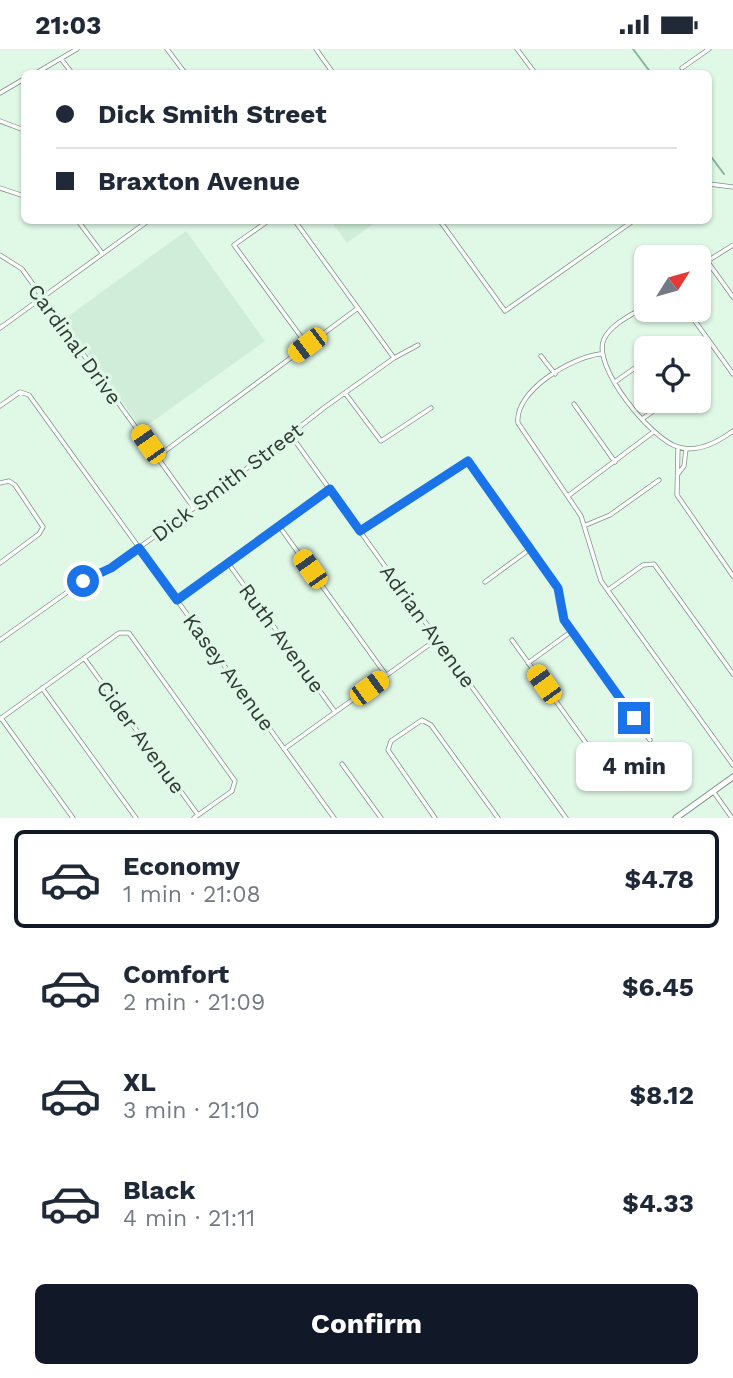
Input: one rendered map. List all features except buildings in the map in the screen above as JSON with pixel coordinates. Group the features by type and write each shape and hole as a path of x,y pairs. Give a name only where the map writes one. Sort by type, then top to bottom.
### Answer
{"main road":[{"path":"676,818 733,777"}],"street":[{"path":"42,70 78,49"},
{"path":"167,49 183,70"},
{"path":"316,49 331,70"},
{"path":"517,49 533,70"},
{"path":"682,68 709,49"},
{"path":"62,60 70,70"},
{"path":"0,93 21,81"},
{"path":"0,121 21,128"},
{"path":"712,184 733,187"},
{"path":"0,188 21,195"},
{"path":"80,224 103,254"},
{"path":"0,328 144,224"},
{"path":"264,224 234,245 307,345"},
{"path":"297,224 394,358"},
{"path":"442,224 505,311 628,224"},
{"path":"711,259 733,246"},
{"name":"Cardinal Drive","path":"0,255 16,263 194,508"},
{"path":"711,267 733,297"},
{"path":"157,457 358,308"},
{"path":"634,315 607,334 600,354 615,382 652,433 686,449 712,444 733,431"},
{"path":"696,322 733,374"},
{"name":"Dick Smith Street","path":"0,641 83,581 111,568 345,393 394,358 418,345"},
{"path":"600,354 577,359 524,397 517,416 520,429 586,525 594,566 608,590 733,765"},
{"path":"541,356 555,374"},
{"path":"615,382 634,369"},
{"name":"Kasey Avenue","path":"0,406 23,392 29,395 334,818"},
{"path":"345,393 381,441 431,408"},
{"path":"574,404 615,462"},
{"path":"642,419 651,413"},
{"path":"568,496 652,433"},
{"name":"Adrian Avenue","path":"290,434 566,818"},
{"path":"678,447 676,489 680,501 733,576"},
{"path":"678,474 684,466 686,449"},
{"path":"360,531 468,461 558,588 564,620 650,740"},
{"path":"586,525 610,515 659,480"},
{"path":"0,483 9,481 15,485 43,527 39,534 0,563"},
{"path":"177,600 330,489"},
{"path":"279,526 386,676"},
{"path":"485,582 530,549"},
{"name":"Ruth Avenue","path":"228,563 335,713"},
{"path":"608,590 643,565 651,563 657,567 733,674"},
{"path":"528,663 572,631"},
{"path":"73,818 1,718 119,633 126,632 132,636 226,766 236,785 196,817"},
{"path":"284,750 437,639"},
{"path":"512,640 606,771"},
{"name":"Cider Avenue","path":"85,658 196,817"},
{"path":"43,688 136,818"},
{"path":"435,818 388,751 391,741 422,720 432,725 498,818"},
{"path":"342,764 381,818"},
{"path":"713,791 732,818"}],"shaded area":[{"path":"333,224 373,224 347,243"},
{"path":"186,231 265,341 142,429 63,320"}],"waterway":[{"path":"633,49 649,70"},
{"path":"712,158 724,174"}],"route":[{"path":"83,581 111,568 139,548 177,600 330,489 360,531 423,493 468,461 558,588 564,620 634,718"}]}
